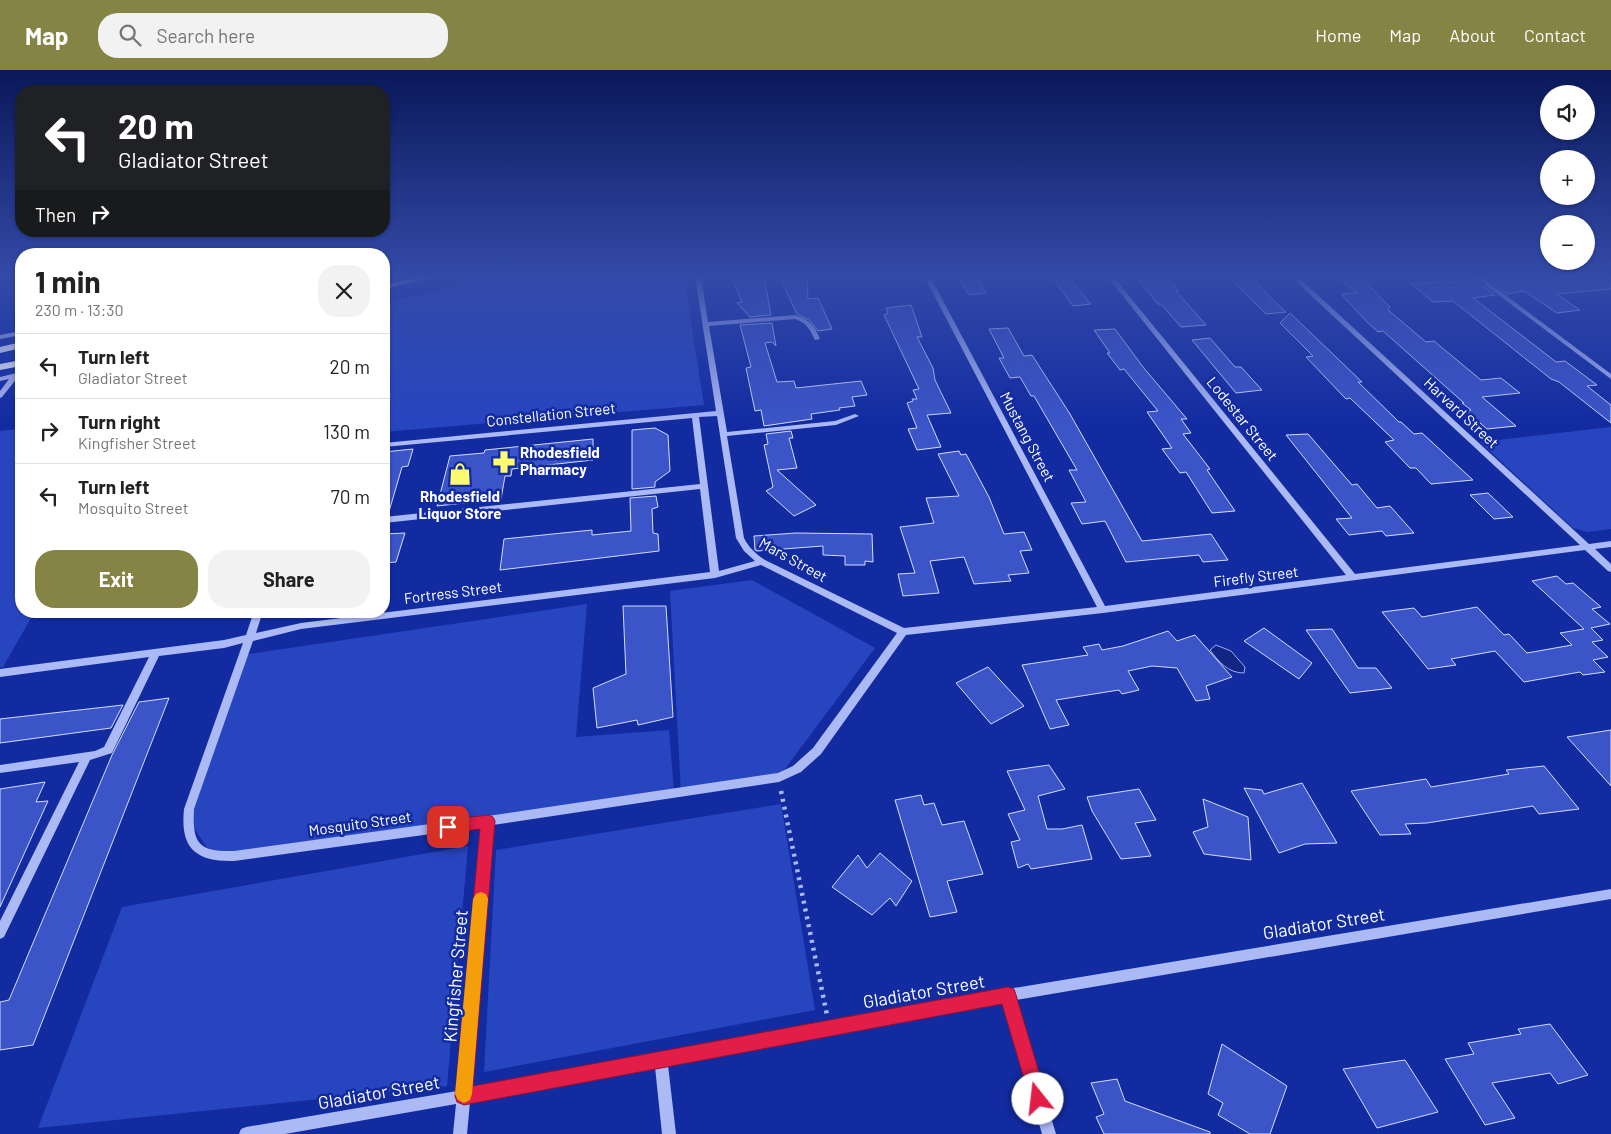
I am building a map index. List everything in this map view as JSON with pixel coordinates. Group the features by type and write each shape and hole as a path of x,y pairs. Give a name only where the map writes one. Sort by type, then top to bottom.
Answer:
{"main road":[{"path":"0,350 15,346"},
{"path":"0,367 15,364"}],"street":[{"name":"Mars Street","path":"706,326 740,538 750,554 762,562 903,632"},
{"path":"812,326 816,339"},
{"name":"Mustang Street","path":"953,326 1103,610"},
{"name":"Lodestar Street","path":"1150,326 1352,578"},
{"name":"Harvard Street","path":"1347,326 1611,570"},
{"path":"1542,326 1611,377"},
{"path":"0,337 15,334"},
{"path":"0,379 15,376"},
{"path":"0,396 15,378"},
{"name":"Constellation Street","path":"390,444 721,413"},
{"path":"695,415 715,575"},
{"path":"724,434 836,423 855,416"},
{"path":"390,519 704,486"},
{"name":"Firefly Street","path":"903,632 1103,610 1611,544"},
{"name":"Fortress Street","path":"390,615 715,575 762,562"},
{"name":"Mosquito Street","path":"256,618 189,809 186,825 190,840 200,851 208,856 234,856 488,821 779,777"},
{"name":"Fortress Street","path":"0,673 224,644 301,626 366,618"},
{"path":"779,777 797,769 817,751 903,632"},
{"path":"0,769 87,756 108,750 155,654"},
{"path":"0,933 87,756"},
{"name":"Kingfisher Street","path":"460,1134 488,821"},
{"name":"Gladiator Street","path":"246,1134 464,1096 1008,995 1611,894"},
{"path":"1008,995 1048,1134"},
{"path":"662,1059 669,1134"}],"path":[{"path":"779,777 830,1028"}],"shaded area":[{"path":"390,326 692,326 704,405 390,431"},
{"path":"1611,427 1611,529 1587,532 1573,528 1480,442"},
{"path":"15,430 15,618 31,618 3,667 0,667 0,431"},
{"path":"752,580 875,648 782,773 681,793 670,591"},
{"path":"587,604 576,737 669,730 674,791 213,857 187,817 242,655"},
{"path":"1216,645 1231,651 1245,667 1244,673 1233,671 1220,663 1210,650"},
{"path":"781,804 815,1010 484,1072 496,850"},
{"path":"468,846 447,1086 38,1128 122,907"}],"building":[{"path":"740,326 772,326 776,346 772,342 765,343 777,382 794,381 796,388 861,381 867,395 852,397 855,406 811,414 812,419 764,426 761,410 755,411 746,368 751,367"},
{"path":"814,326 830,326 832,329 818,331"},
{"path":"889,326 918,326 922,337 917,337 933,368 935,380 951,413 927,415 941,447 917,450 908,429 917,428 907,403 913,401 912,399 917,399 913,390 919,389"},
{"path":"1283,326 1303,326 1362,382 1358,382 1399,422 1414,434 1422,433 1473,480 1431,484 1416,468 1410,468 1385,442 1394,440 1350,398 1346,399 1306,357 1313,356"},
{"path":"1371,326 1407,326 1426,342 1434,341 1481,380 1501,378 1520,393 1482,397 1516,426 1487,429 1466,411 1471,410 1462,403 1464,403 1383,331 1378,332"},
{"path":"1484,326 1509,326 1556,362 1565,361 1597,385 1587,386 1611,405 1611,423 1559,382 1551,379"},
{"path":"1008,328 1024,356 1032,355 1070,414 1142,541 1211,534 1228,560 1203,562 1199,555 1126,562 1105,521 1082,524 1071,503 1086,502 1069,470 1077,470 1034,396 1031,396 1020,377 1010,378 999,358 1004,358 989,329"},
{"path":"1115,329 1143,367 1187,419 1181,419 1191,433 1183,434 1210,469 1207,470 1235,511 1212,513 1186,472 1180,473 1162,449 1172,448 1147,412 1158,411 1124,369 1120,370 1107,353 1110,353 1094,330"},
{"path":"1210,338 1235,367 1241,367 1262,390 1236,393 1192,340"},
{"path":"655,428 668,435 670,471 655,482 655,487 632,489 632,430"},
{"path":"791,431 793,438 789,438 797,468 777,470 816,505 794,516 766,491 773,487 764,445 768,444 766,434"},
{"path":"1308,434 1352,485 1357,484 1377,508 1390,506 1414,533 1386,536 1382,531 1349,535 1336,519 1352,518 1286,435"},
{"path":"593,439 593,460 512,469 511,476 505,476 501,499 437,506 450,456 484,453 485,450"},
{"path":"413,449 408,466 402,467 390,508 390,451"},
{"path":"959,451 961,455 966,454 989,497 1004,534 1024,532 1032,550 1020,551 1029,573 1008,575 1011,581 974,584 964,557 930,561 939,593 903,596 898,574 915,573 900,527 934,523 926,498 959,496 938,454"},
{"path":"1488,493 1513,517 1494,519 1470,495"},
{"path":"656,496 658,507 652,509 653,533 658,534 659,551 500,570 504,539 592,530 592,535 631,531 630,498"},
{"path":"405,533 396,562 390,562 390,534"},
{"path":"796,533 872,534 873,562 865,561 865,565 845,565 845,556 823,555 823,546 755,550 754,536"},
{"path":"1557,576 1566,584 1573,583 1601,607 1592,609 1610,624 1591,628 1603,640 1592,642 1608,657 1593,660 1605,672 1583,675 1580,672 1524,682 1495,651 1451,659 1456,665 1428,669 1382,612 1414,608 1422,617 1477,607 1504,635 1509,634 1527,653 1572,645 1560,633 1584,629 1532,581"},
{"path":"623,606 666,606 673,717 638,725 637,720 597,728 593,688 626,674"},
{"path":"1264,628 1312,663 1299,679 1244,641"},
{"path":"1332,629 1358,668 1376,668 1392,688 1350,693 1306,630"},
{"path":"1168,631 1177,641 1195,635 1232,677 1206,686 1210,699 1196,701 1177,668 1152,666 1128,671 1139,690 1122,694 1119,690 1056,700 1069,725 1050,729 1022,665 1088,655 1083,647 1099,644 1102,650 1123,646"},
{"path":"988,667 1024,706 991,724 956,683"},
{"path":"169,698 33,1045 0,1050 0,1002 9,1000 112,755 139,702"},
{"path":"123,705 111,728 0,743 0,719"},
{"path":"1611,730 1611,786 1567,737"},
{"path":"1049,765 1065,789 1038,796 1047,829 1062,829 1082,825 1092,859 1031,869 1028,864 1018,868 1011,842 1020,840 1008,814 1025,810 1007,771"},
{"path":"1544,766 1579,809 1539,814 1533,806 1427,823 1405,824 1411,834 1380,835 1351,791 1426,779 1431,787 1509,774 1506,770"},
{"path":"45,782 36,802 48,801 0,907 0,789"},
{"path":"1302,783 1337,843 1305,844 1279,853 1244,788 1262,790 1264,794"},
{"path":"1139,789 1156,820 1135,823 1151,856 1121,859 1092,811 1087,797"},
{"path":"921,795 924,805 934,803 942,825 964,821 983,874 947,881 957,912 930,917 895,800"},
{"path":"1203,799 1248,817 1251,860 1204,854 1193,832 1208,827"},
{"path":"880,853 912,881 896,906 890,898 872,915 832,887 858,855 867,868"},
{"path":"1550,1024 1588,1075 1558,1084 1550,1073 1492,1083 1515,1118 1485,1125 1445,1059 1474,1054 1468,1043 1521,1034 1518,1029"},
{"path":"1222,1044 1287,1086 1270,1134 1250,1134 1218,1115 1223,1103 1208,1094"},
{"path":"1405,1060 1438,1112 1377,1128 1343,1069"},
{"path":"1117,1079 1125,1101 1210,1132 1210,1134 1104,1134 1096,1117 1104,1114 1091,1083"}],"slow traffic":[{"path":"464,1094 481,899"}],"place":[{"name":"Rhodesfield Pharmacy","path":"504,462"},
{"name":"Rhodesfield Liquor Store","path":"460,474"}],"route":[{"path":"448,827 488,821 464,1096 1008,995 1038,1099"}]}
